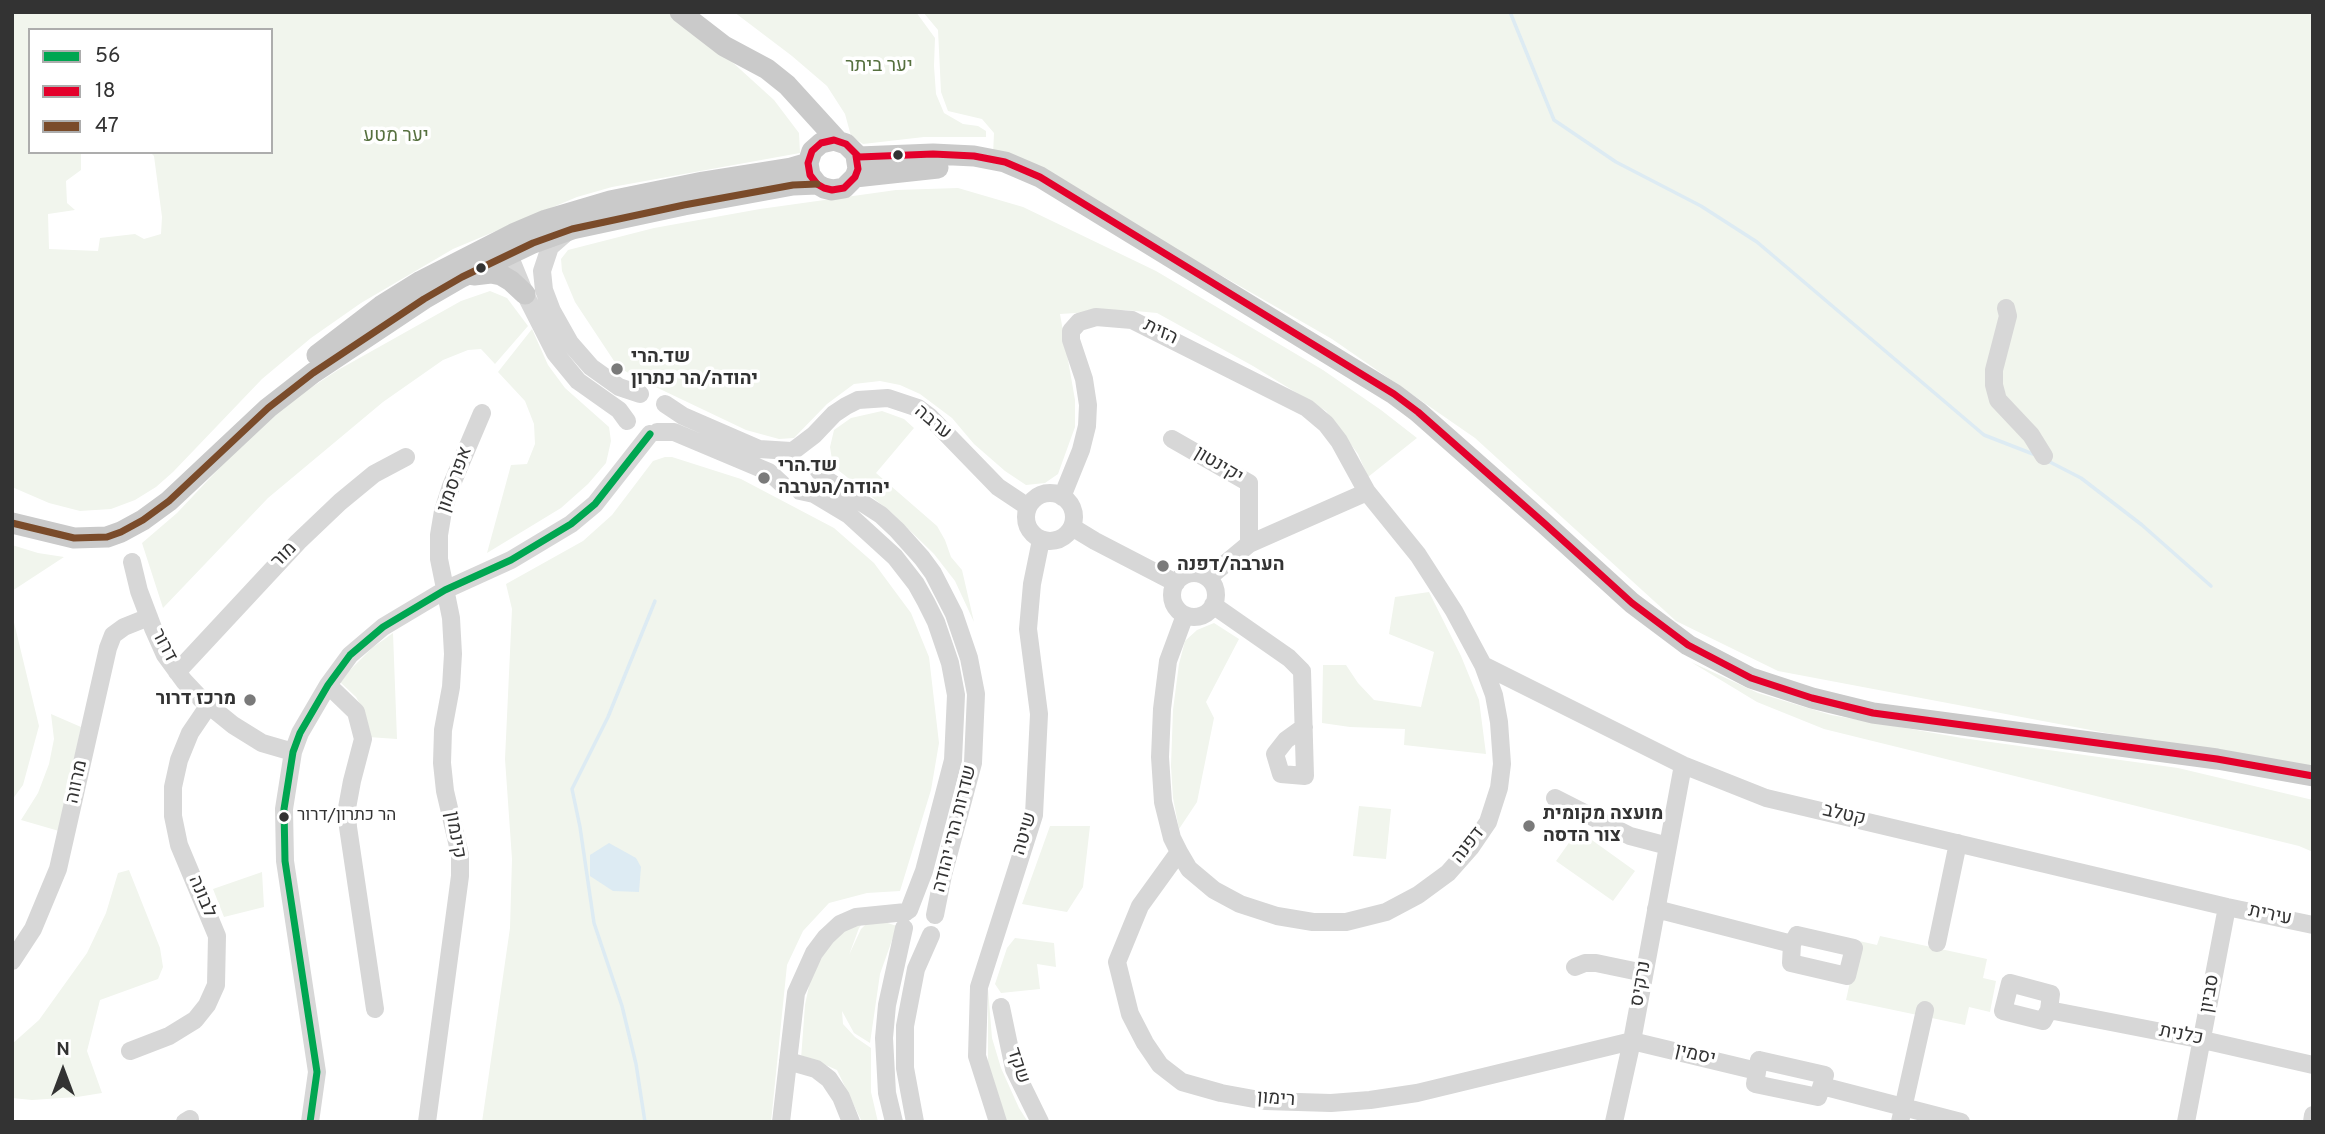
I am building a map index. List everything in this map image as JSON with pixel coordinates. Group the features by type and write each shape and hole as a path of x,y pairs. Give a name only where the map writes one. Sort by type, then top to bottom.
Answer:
{"main road":[{"path":"680,12 724,46 767,69 798,95 838,141 849,146 856,166"},
{"path":"767,69 814,130 817,138 810,175 817,184 828,190 847,186 856,166 867,158 956,154 1005,162 1040,177 1394,394 1535,515 1632,603 1688,645 1714,659 1780,689 1844,707 1909,719 2217,759 2313,776"},
{"path":"12,523 74,538 107,537 121,533 143,520 194,478 287,392 382,326 462,277 546,220 610,201 786,169 812,155 825,142 838,141"},
{"path":"53,534 105,534 140,516 179,483 262,402 351,327 440,270 511,244 572,229 793,185 817,184"},
{"path":"462,277 482,273 501,275 525,295"},
{"path":"2096,743 2313,788"}],"street":[{"path":"572,229 556,241 546,255 542,282 547,298 570,343 591,367 619,387 640,394 654,394 683,416 760,449 805,452 816,464"},
{"path":"511,244 525,295 545,338 579,380 619,410 629,424 643,434 674,432 769,472 793,491 800,491 815,481 816,444 821,428"},
{"path":"2006,308 2008,316 1994,370 1997,400 2031,435 2044,456"},
{"name":"הזית","path":"1062,497 1081,450 1087,426 1088,405 1084,379 1071,340 1071,331 1079,322 1096,317 1132,320 1307,408 1326,424 1339,441 1367,492"},
{"path":"626,462 631,450 626,407 640,394"},
{"name":"ערבה","path":"792,451 835,414 858,400 888,397 905,402 930,417 998,487 1028,507"},
{"path":"310,1122 317,1072 285,861 284,808 293,752 300,733 328,685 350,655 383,627 445,590 511,560 571,524 595,504 626,462 664,424 667,418 665,404"},
{"name":"אפרסמון","path":"445,590 439,559 443,510 482,413"},
{"name":"יקינטון","path":"1172,439 1249,483 1249,544"},
{"path":"782,484 778,478 777,464 785,454 792,451"},
{"name":"מור","path":"177,671 340,502 374,474 406,457"},
{"name":"שדרות הרי יהודה","path":"816,464 824,478 881,515 922,558 933,573 954,614 969,658 976,694 973,763 935,915"},
{"name":"שדרות הרי יהודה","path":"800,491 814,494 849,515 895,557 916,584 936,622 950,663 956,695 953,760 924,871 906,919 885,1024 885,1070 894,1122"},
{"path":"1208,578 1249,544 1367,492"},
{"name":"דפנה","path":"1185,615 1168,661 1160,757 1163,802 1172,838 1189,869 1214,890 1240,904 1277,916 1301,920 1346,922 1386,912 1418,895 1448,873 1488,822 1499,788 1502,764 1499,722 1494,695 1483,665 1454,611 1418,555 1367,492"},
{"path":"1047,493 1062,497 1072,507 1072,527 1062,538 1055,541 1041,540 1029,530 1026,514 1028,507 1039,495 1047,493"},
{"path":"1072,527 1176,583"},
{"name":"שיטה","path":"998,1122 977,1056 979,987 1034,815 1039,714 1028,629 1032,584 1041,540"},
{"name":"דרור","path":"132,562 149,617 165,655 177,671 233,726 262,743 293,752"},
{"path":"1195,573 1208,578 1216,591 1213,605 1204,614 1185,615 1175,607 1172,595 1181,577 1195,573"},
{"name":"קינמון","path":"427,1122 460,876 460,855 445,791 442,763 443,730 451,687 453,654 451,618 445,590"},
{"path":"1213,605 1289,657 1302,671 1304,727"},
{"name":"מרווה","path":"12,961 33,929 58,869 113,635 124,627 149,617"},
{"name":"קטלב","path":"1483,665 1683,765 1766,798 2227,907"},
{"path":"328,685 356,712 363,739 347,808 375,1009"},
{"name":"לבונה","path":"130,1051 169,1035 195,1020 208,1005 216,985 217,936 179,845 173,816 173,787 179,760 190,733 209,705"},
{"name":"נרקיס","path":"1614,1122 1632,1041 1683,765"},
{"path":"1555,798 1630,836 1668,846"},
{"path":"1937,943 1958,843"},
{"name":"רימון","path":"1179,852 1140,905 1117,962 1130,1014 1145,1043 1160,1065 1182,1082 1265,1101 1331,1103 1417,1093 1632,1041"},
{"path":"782,1122 796,993 814,953 826,937 841,924 856,917 879,915 906,919 923,906 935,915 937,926 916,969 905,1026 905,1068 915,1122"},
{"name":"עירית","path":"2227,907 2313,925"},
{"name":"סביון","path":"2186,1122 2227,907"},
{"path":"1656,909 1792,944"},
{"path":"906,919 907,933 916,939 921,940 932,935"},
{"path":"1575,967 1596,963 1644,973"},
{"name":"שקד","path":"1002,1007 1014,1069 1041,1122"},
{"path":"1902,1114 1925,1010"},
{"name":"כלנית","path":"2049,1010 2313,1065"},
{"name":"יסמין","path":"1632,1041 1757,1071 1759,1060 1825,1075 1822,1086 1902,1114 1961,1122"},
{"path":"788,1061 816,1069 829,1079 841,1097 851,1122"},
{"path":"1325,1122 1331,1103"},
{"path":"2312,1122 2313,1115"}],"green space":[{"name":"יער מטע","path":"12,12 668,12 719,50 774,100 799,133 800,153 612,187 577,197 453,249 361,303 311,338 262,379 156,487 135,500 111,509 80,511 49,503 12,487"},
{"name":"יער ביתר","path":"734,12 916,12 935,38 936,94 944,113 963,124 978,126 986,131 986,137 924,137 863,144 851,136 845,114 827,86"},
{"path":"923,12 2313,12 2313,772 1778,671 1676,621 1475,438 1332,339 1083,196 993,155 994,133 982,119 948,111 941,92 938,30"},
{"path":"958,188 1023,207 1156,271 1323,370 1417,438 1368,477 1358,454 1326,411 1253,366 1157,313 1125,310 1060,314 1075,400 1075,427 1058,474 1045,483 1026,485 1005,471 974,444 952,418 920,394 900,385 880,381 854,384 827,404 794,438 779,439 746,430 618,367 575,302 562,271 561,259 568,250 654,228 760,209 896,190"},
{"path":"490,291 507,298 528,326 495,364 481,349 468,350 443,360 383,402 268,498 163,608 142,543 177,513 243,443 286,404 338,370 461,301"},
{"path":"532,329 548,365 565,388 609,427 611,441 606,463 588,484 561,508 487,553 511,465 527,464 535,444 534,424 525,401 498,372"},
{"path":"882,411 904,419 914,428 876,473 937,526 951,557 962,570 974,622 955,581 934,554 892,513 833,466 830,447 834,430 851,418"},
{"path":"665,457 741,479 834,528 874,563 911,613 929,657 939,743 931,790 900,891 867,893 829,903 803,931 787,965 771,1122 482,1122 510,928 512,859 505,759 512,609 506,584 583,541 612,515 653,461"},
{"path":"12,545 38,553 64,557 12,591"},
{"path":"1429,592 1461,656 1479,700 1486,754 1404,745 1405,729 1322,723 1323,665 1346,665 1374,700 1421,707 1434,652 1389,634 1395,597"},
{"path":"12,614 39,726 23,785 12,800"},
{"path":"1214,623 1239,639 1206,702 1214,718 1197,802 1179,829 1171,766 1173,710 1179,664 1185,641 1197,630"},
{"path":"393,633 397,739 368,737 364,711 356,697 339,681 372,648"},
{"path":"1691,662 1758,693 1831,715 1962,738 2178,768 2313,800 2313,852 2299,846 1824,729 1757,702"},
{"path":"51,714 81,727 59,831 21,820 38,793 49,764 54,739"},
{"path":"1359,806 1391,809 1386,859 1353,856"},
{"path":"1050,826 1090,826 1083,887 1067,912 1022,904"},
{"path":"1578,830 1635,871 1613,901 1556,861"},
{"path":"129,870 160,948 163,967 158,979 100,1000 87,1051 102,1093 32,1100 12,1098 12,1044 39,1020 87,953 106,913 118,873"},
{"path":"262,872 264,907 224,917 213,889"},
{"path":"866,919 859,928 849,955 861,929 868,922 878,920 897,926 880,974 870,1043 854,1033 842,1011 843,1024 871,1048 871,1092 878,1122 862,1122 837,1070 812,1059 801,1059 805,1005 810,981 824,953 839,934"},
{"path":"1880,936 1987,959 1983,978 1996,981 1990,1012 1969,1007 1965,1025 1846,1000 1859,941 1877,945"},
{"path":"1015,938 1054,943 1056,967 1037,964 1040,989 1001,993 995,984 1007,948"},
{"path":"988,989 992,1038 1001,1068 1028,1122 1005,1122 988,1072"}],"shaded area":[{"path":"609,843 636,858 641,867 639,892 613,891 590,876 590,855"}],"waterway":[{"path":"1510,12 1554,120 1616,162 1701,206 1757,242 1984,435 2033,454"},
{"path":"2046,460 2081,478 2142,525 2211,586"},
{"path":"645,1122 636,1064 622,1006 594,923 572,789 608,717 655,601"}],"transit line":[{"name":"18","path":"856,156 858,169 855,177 844,188 824,188 810,175 808,163 812,151 821,143 834,140 846,144 859,157 933,154 974,156 1005,162 1040,177 1394,394 1418,412 1632,603 1688,645 1751,678 1812,698 1873,713 2217,759 2313,776"},
{"name":"47","path":"12,523 74,538 107,537 121,532 169,501 268,408 313,373 424,299 462,277 533,243 572,229 684,205 793,185 817,184"},
{"name":"56","path":"310,1122 317,1072 285,861 284,809 293,752 300,733 328,685 350,655 383,627 445,590 511,560 571,524 595,504 650,434"}],"place":[{"name":"שד.הרי יהודה/הר כתרון","path":"617,369"},
{"name":"שד.הרי יהודה/הערבה","path":"764,478"},
{"name":"הערבה/דפנה","path":"1163,566"},
{"name":"מרכז דרור","path":"250,700"},
{"name":"הר כתרון/דרור","path":"284,817"},
{"name":"מועצה מקומית צור הדסה","path":"1529,826"}]}
